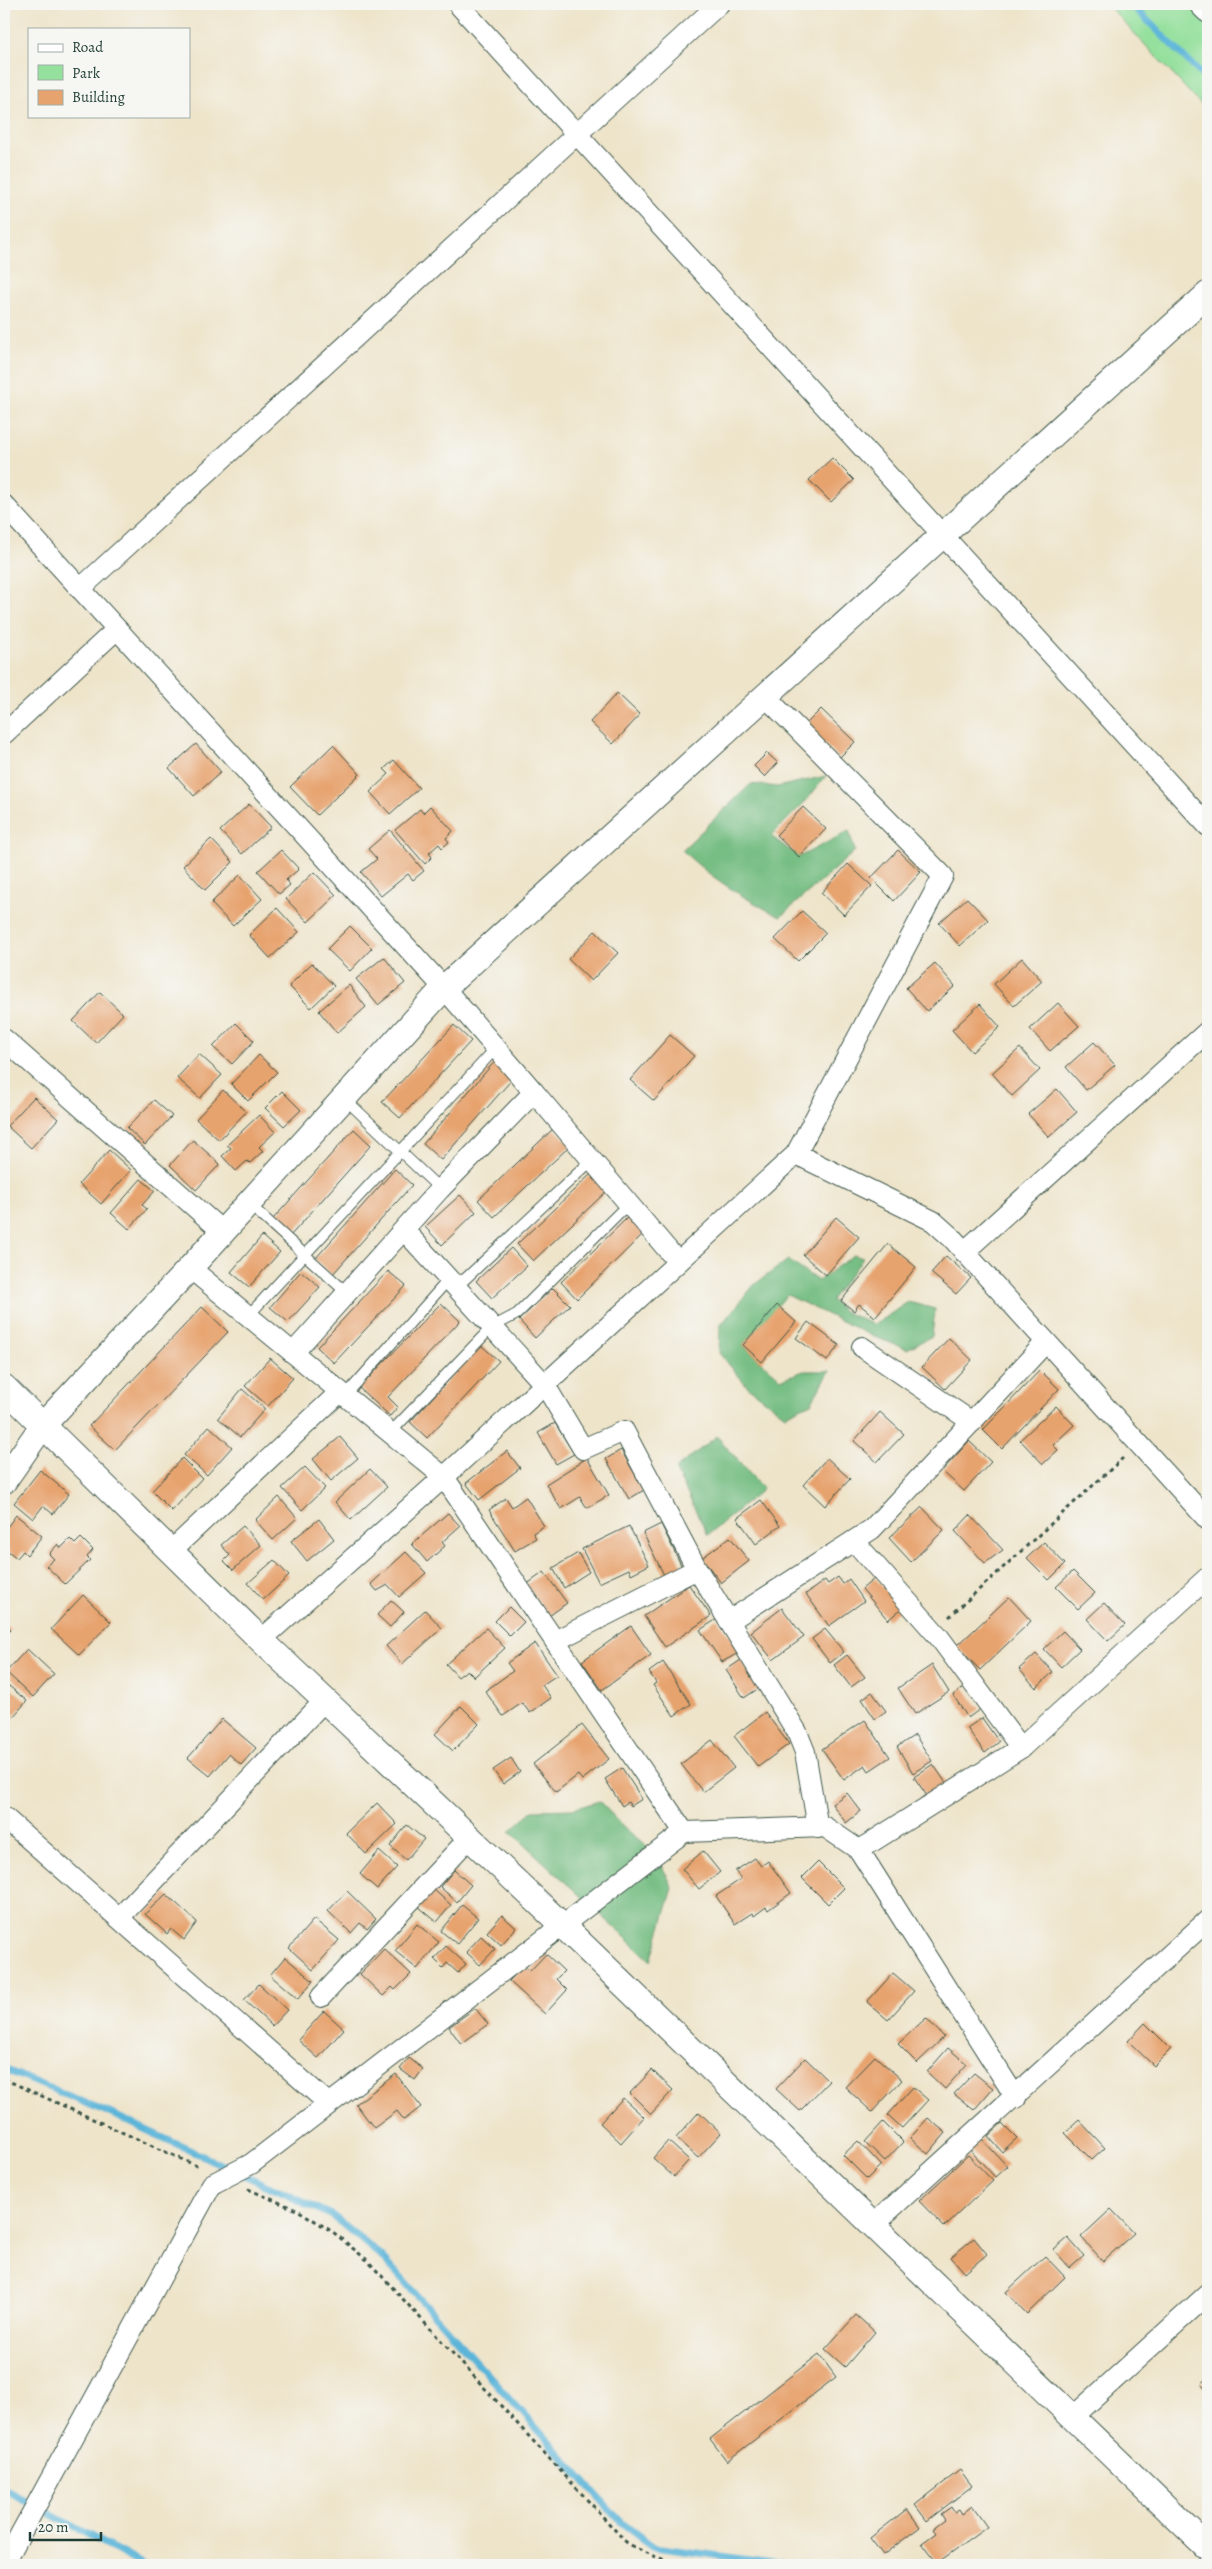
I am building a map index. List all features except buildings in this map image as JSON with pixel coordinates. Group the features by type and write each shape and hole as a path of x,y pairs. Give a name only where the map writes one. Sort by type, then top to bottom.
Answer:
{"street":[{"path":"458,4 1208,826"},
{"path":"80,589 719,4"},
{"path":"1202,4 1208,10"},
{"path":"4,1481 43,1425 249,1204 444,988 1208,294"},
{"path":"4,505 444,988 678,1262"},
{"path":"4,734 117,629"},
{"path":"261,1640 444,1477 796,1154 943,876 764,696"},
{"path":"964,1252 1208,1031"},
{"path":"4,1038 223,1232"},
{"path":"293,1353 440,1189 534,1092"},
{"path":"796,1154 933,1222 964,1252 1208,1520"},
{"path":"404,1230 545,1384 582,1449 624,1431 697,1569 797,1732 805,1752 818,1828"},
{"path":"190,1268 444,1477 684,1832"},
{"path":"729,1621 872,1529 1046,1342"},
{"path":"862,1347 972,1422"},
{"path":"4,1387 261,1640 470,1837 874,2224 1208,2548"},
{"path":"171,1551 343,1394"},
{"path":"854,1541 933,1631 1021,1748"},
{"path":"555,1641 697,1569"},
{"path":"859,1850 1021,1748 1208,1578"},
{"path":"119,1918 325,1700"},
{"path":"4,1817 329,2104"},
{"path":"4,2564 212,2184 251,2164 684,1832 825,1827 859,1850 1016,2098"},
{"path":"320,1997 470,1837"},
{"path":"874,2224 1016,2098 1208,1920"},
{"path":"1072,2417 1208,2294"}],"lane":[{"path":"248,1316 496,1048"},
{"path":"344,1098 440,1189"},
{"path":"343,1394 448,1279 464,1280 592,1160"},
{"path":"249,1204 347,1293"},
{"path":"390,1433 492,1327 517,1314 628,1204"}],"path":[{"path":"933,1631 1138,1444"},
{"path":"4,2079 299,2211 334,2232 367,2260 626,2542 646,2555 668,2562 691,2565"}],"green space":[{"path":"1107,4 1202,4 1208,10 1208,112"},
{"path":"826,776 806,801 771,836 799,857 849,831 855,851 780,917 717,879 682,850 751,784 777,787"},
{"path":"853,1255 863,1258 831,1300 845,1312 874,1325 908,1302 935,1309 932,1336 907,1349 872,1336 787,1295 743,1345 781,1379 804,1371 830,1371 811,1403 785,1415 749,1388 719,1353 720,1326 755,1284 788,1260 818,1281"},
{"path":"717,1436 763,1489 708,1535 675,1469"},
{"path":"599,1801 625,1828 656,1854 673,1888 651,1961 510,1831 533,1810 574,1809"}],"waterway":[{"path":"1131,4 1208,81"},
{"path":"4,2069 105,2111 333,2216 383,2258 622,2523 654,2547 788,2565"},
{"path":"4,2489 144,2565"}]}
